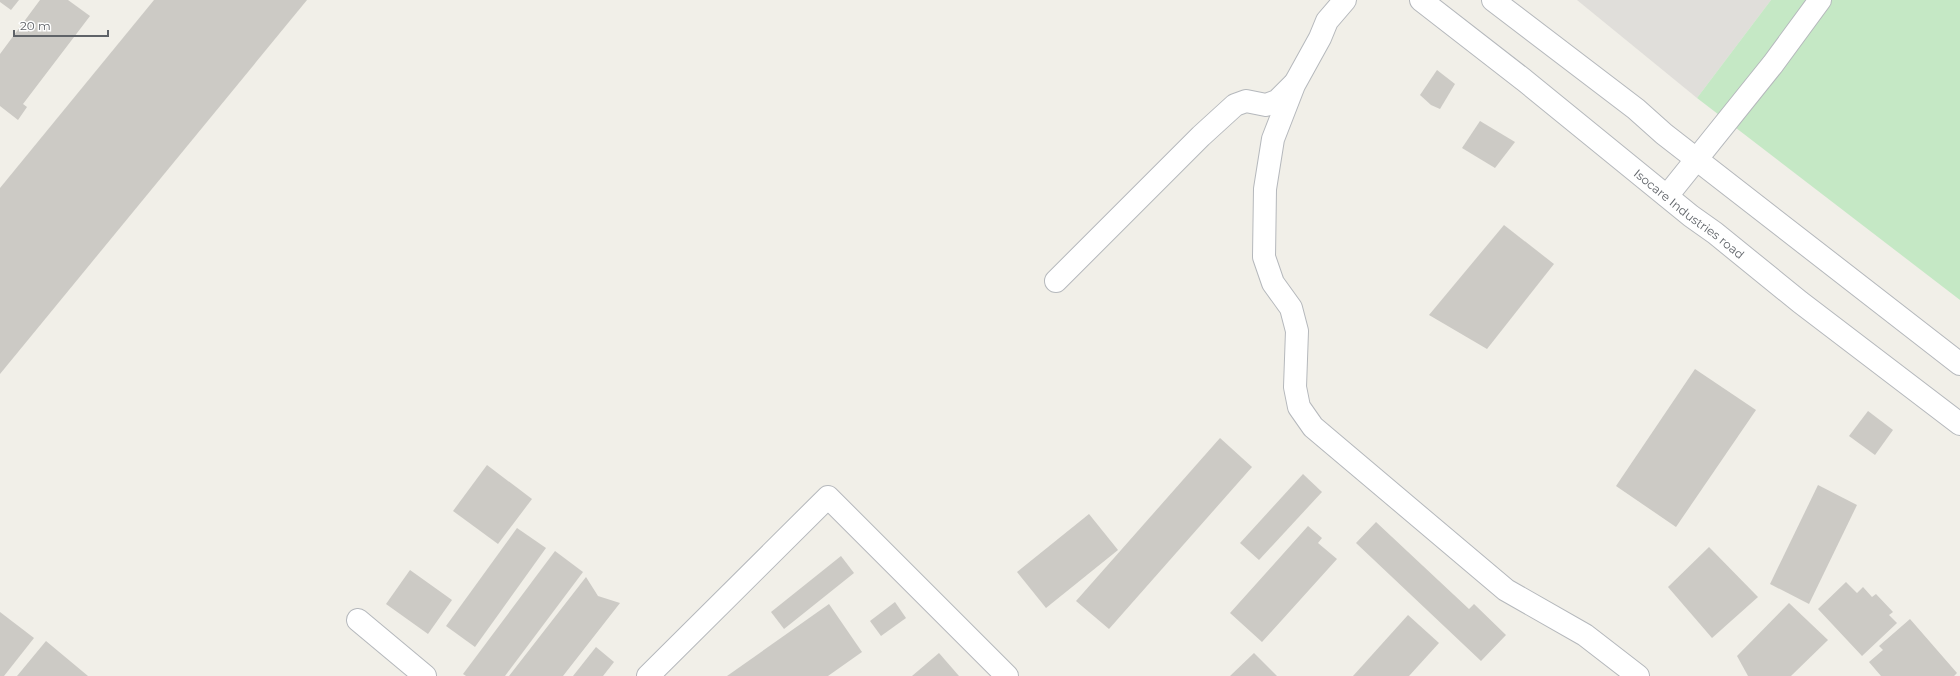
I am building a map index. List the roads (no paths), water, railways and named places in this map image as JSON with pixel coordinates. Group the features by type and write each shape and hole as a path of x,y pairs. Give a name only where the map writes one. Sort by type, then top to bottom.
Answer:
{"street":[{"path":"1345,0 1326,22 1320,38 1294,85 1272,139 1264,189 1264,257 1273,283 1291,308 1297,331 1298,352 1296,387 1299,407 1313,427 1506,590 1584,635 1638,676"},
{"name":"Isocare Industries road","path":"1421,0 1800,302 1960,424"},
{"path":"1493,0 1636,109 1664,134 1960,364"},
{"path":"1667,196 1773,64 1820,0"},
{"path":"1056,281 1235,104 1246,101 1266,105 1277,100 1294,85"},
{"path":"648,676 828,497 1007,676"},
{"path":"358,620 424,676"}]}
